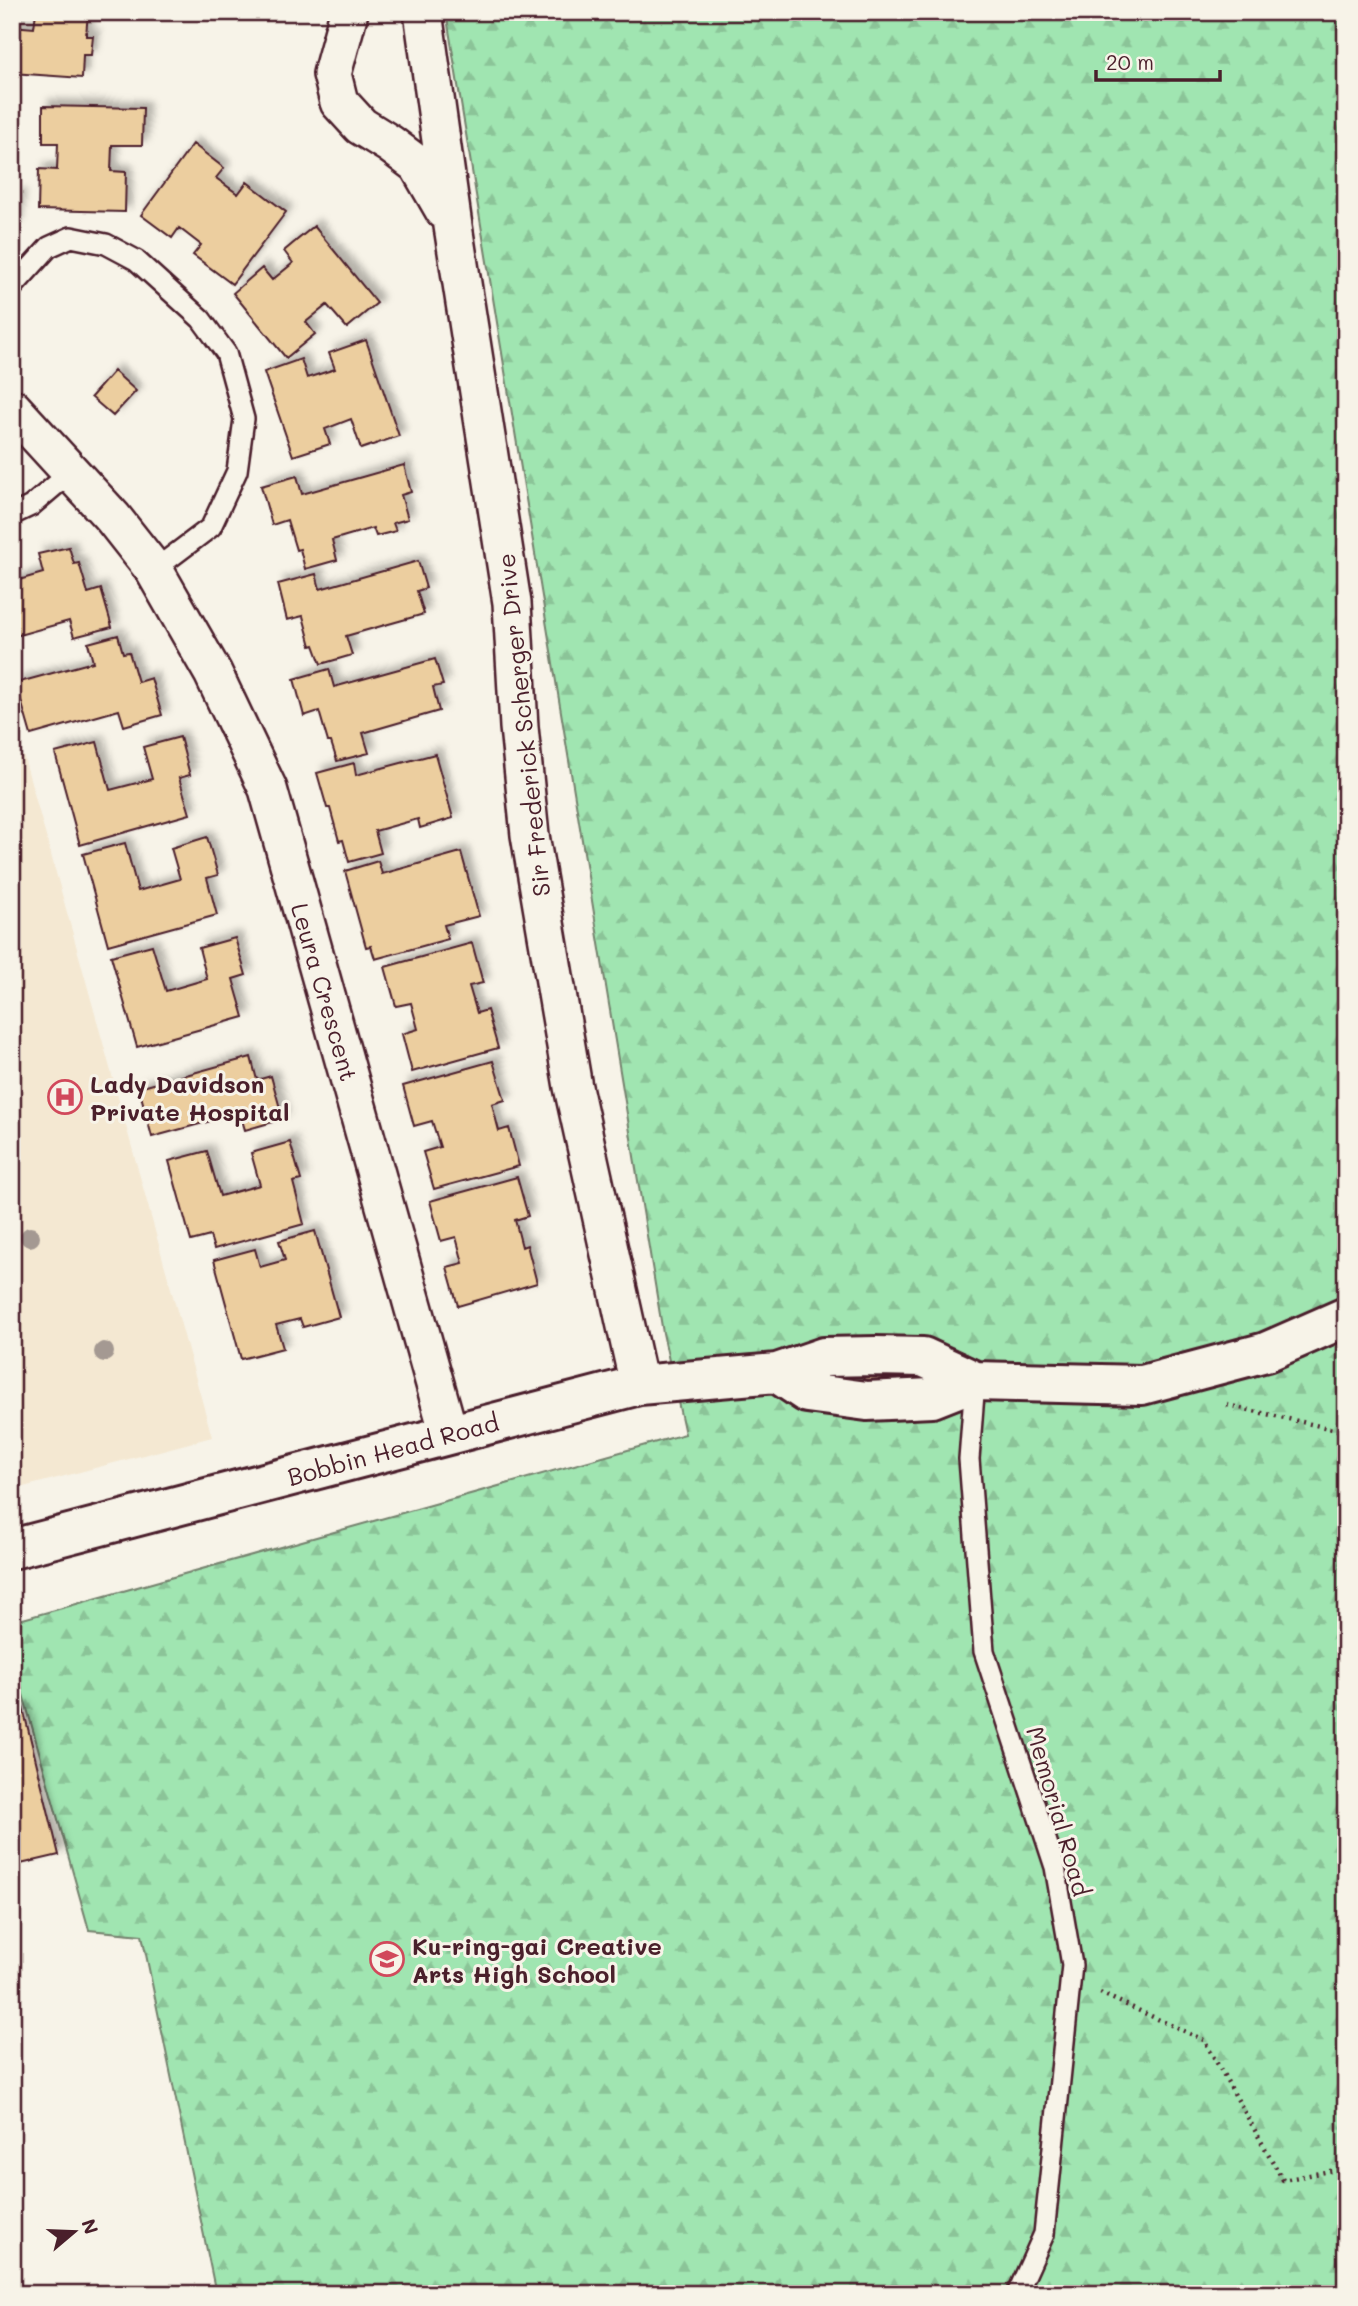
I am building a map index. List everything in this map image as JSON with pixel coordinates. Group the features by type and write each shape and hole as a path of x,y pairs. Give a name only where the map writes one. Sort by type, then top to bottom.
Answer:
{"main road":[{"name":"Bobbin Head Road","path":"12,1549 639,1385 777,1373 807,1393 867,1401 932,1398 975,1381 1142,1385 1266,1352 1346,1317"}],"street":[{"name":"Sir Frederick Scherger Drive","path":"349,12 332,74 339,102 361,126 418,165 453,226"},
{"name":"Sir Frederick Scherger Drive","path":"423,12 453,226 512,603 519,727 530,835 573,1087 639,1385"},
{"name":"Leura Crescent","path":"12,408 113,518 154,570 213,673 268,789 449,1434"}],"lane":[{"path":"12,288 49,247 71,237 106,244 136,260 201,319 226,353 244,419 237,471 211,527 154,570"},
{"path":"12,515 31,506 71,472"},
{"name":"Memorial Road","path":"975,1381 969,1459 984,1651 1055,1867 1072,1965 1044,2234 1017,2294"}],"path":[{"path":"1222,1404 1346,1432"},
{"path":"1071,1980 1204,2040 1283,2180 1346,2168"}],"shaded area":[{"name":"Lady Davidson Private Hospital","path":"12,752 24,757 212,1437 12,1490"}],"green space":[{"path":"446,12 1346,12 1346,2294 216,2294 142,1935 89,1930 12,1655 12,1622 685,1434 663,1333"}],"building":[{"path":"36,12 88,12 86,36 93,36 91,55 83,55 82,78 12,73 12,26 34,28"},
{"path":"43,106 143,108 142,145 112,145 111,171 126,172 125,212 38,210 39,169 57,170 58,143 43,143"},
{"path":"193,144 224,168 216,178 238,194 247,182 286,212 232,284 193,255 201,245 179,228 172,238 141,215"},
{"path":"12,196 19,196 15,228 12,228"},
{"path":"314,226 377,303 347,328 327,305 306,322 315,334 286,358 233,293 262,268 272,280 293,263 284,251"},
{"path":"366,340 399,436 361,449 351,419 325,429 330,444 293,456 264,372 301,359 307,378 335,369 329,353"},
{"path":"114,371 136,391 113,416 91,397"},
{"path":"404,465 411,492 401,495 408,519 393,523 396,531 376,536 373,528 332,540 337,560 305,569 300,549 296,550 287,520 272,525 261,486 297,476 302,494"},
{"path":"69,547 74,564 79,563 88,593 101,589 112,627 74,637 69,621 12,637 12,582 43,573 38,554"},
{"path":"418,561 426,588 417,591 424,614 346,636 352,655 321,664 314,645 311,646 303,616 287,620 278,584 316,574 320,589"},
{"path":"118,635 123,653 129,652 138,682 151,678 162,715 124,726 119,710 31,735 16,683 93,662 88,643"},
{"path":"435,659 443,685 433,687 439,711 363,733 369,753 337,761 319,711 304,716 294,679 329,669 334,687"},
{"path":"180,737 190,775 179,778 190,814 80,845 55,753 97,742 110,790 152,779 143,747"},
{"path":"435,754 453,818 420,828 418,819 375,831 381,853 349,862 343,840 339,841 330,808 327,808 317,773 354,763 356,775"},
{"path":"207,837 218,875 207,878 217,915 108,945 83,854 125,843 138,891 180,879 171,848"},
{"path":"461,852 479,916 444,925 448,939 375,959 371,946 366,947 345,871 378,861 382,874"},
{"path":"235,938 246,975 233,979 244,1017 137,1047 111,956 152,945 166,991 207,979 199,948"},
{"path":"472,943 483,983 469,986 477,1013 487,1010 498,1048 412,1072 402,1034 418,1029 411,1003 396,1006 385,967"},
{"path":"251,1057 257,1080 271,1076 283,1119 245,1130 240,1113 152,1137 139,1088"},
{"path":"493,1061 505,1100 492,1104 499,1131 509,1128 519,1166 434,1189 423,1152 440,1147 432,1121 414,1126 403,1086"},
{"path":"290,1142 301,1180 293,1182 304,1224 214,1249 210,1236 191,1241 169,1161 207,1151 220,1196 260,1185 251,1153"},
{"path":"517,1177 528,1216 515,1220 522,1247 527,1245 537,1283 458,1306 447,1267 463,1263 456,1237 441,1241 430,1201"},
{"path":"315,1231 339,1317 303,1327 300,1319 276,1325 283,1348 241,1359 214,1260 255,1249 260,1267 285,1260 279,1241"},
{"path":"884,1370 885,1384 864,1386 863,1371"},
{"path":"23,1708 59,1855 12,1866 12,1710"}],"place":[{"name":"Lady Davidson Private Hospital","path":"65,1097"},
{"name":"Ku-ring-gai Creative Arts High School","path":"387,1959"}]}
